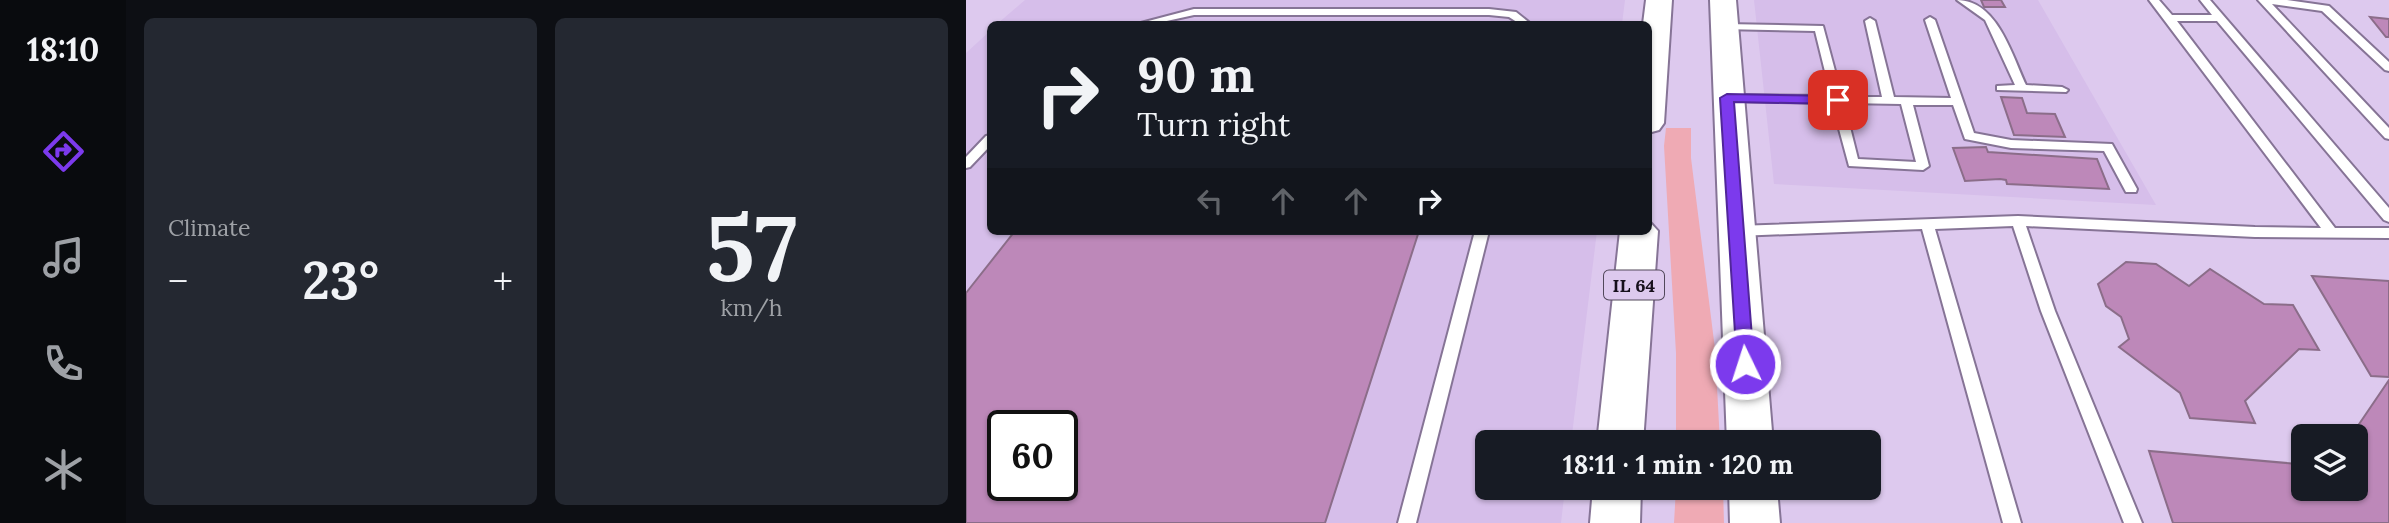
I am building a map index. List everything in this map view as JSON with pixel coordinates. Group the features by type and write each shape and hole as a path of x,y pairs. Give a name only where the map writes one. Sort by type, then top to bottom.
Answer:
{"main road":[{"path":"1652,78 1659,0"},
{"path":"1724,13 1727,98 1749,430"},
{"name":"IL 64","path":"1621,430 1639,235"},
{"path":"1615,523 1617,500"},
{"path":"1754,500 1755,523"}],"lane":[{"path":"1962,0 1989,18 2022,88"},
{"path":"2154,0 2332,233"},
{"path":"2205,0 2389,217"},
{"path":"2263,0 2325,8 2389,68"},
{"path":"2263,0 2389,135"},
{"path":"1155,21 1194,12 1489,12 1512,14 1522,21"},
{"path":"1724,13 1819,28 1853,163 1923,166 1906,102"},
{"path":"2169,18 2221,18"},
{"path":"1870,20 1889,101"},
{"path":"1930,20 1969,136 2011,144 2108,148 2131,189"},
{"path":"2001,88 2062,90"},
{"path":"1727,98 1959,102"},
{"path":"966,164 987,142"},
{"path":"2018,220 2048,311 2133,523"},
{"path":"1737,231 2018,220 2255,232 2389,233"},
{"path":"1927,223 2012,523"},
{"path":"1407,523 1481,235"}],"shaded area":[{"path":"1025,0 1625,0 1622,21 1000,21"},
{"path":"1754,0 2038,0 2156,205 1774,184"},
{"path":"987,34 987,235 1597,235 1573,430 1475,430 1475,500 1564,500 1561,523 966,523 966,53"},
{"path":"1666,128 1691,128 1691,158 1715,349 1719,430 1676,430 1676,353 1664,146"},
{"path":"1675,500 1723,500 1724,523 1674,523"}],"building":[{"path":"1981,0 2001,0 2005,7 1984,7"},
{"path":"2370,17 2389,19 2389,37 2386,37"},
{"path":"2001,97 2022,98 2027,113 2055,114 2065,137 2014,135"},
{"path":"1986,147 1988,152 2097,159 2109,189 2007,184 2006,180 2000,179 1965,181 1953,148"},
{"path":"1012,235 1418,235 1325,523 966,523 966,293"},
{"path":"2126,262 2156,264 2189,286 2210,269 2264,304 2293,305 2319,350 2299,349 2245,401 2255,423 2190,418 2180,393 2119,347 2129,339 2121,317 2106,306 2098,284"},
{"path":"2312,276 2389,281 2389,377 2371,376"},
{"path":"2389,380 2389,523 2173,523 2149,451 2291,463 2291,501 2368,501 2368,424 2359,424"}],"route":[{"path":"1745,364 1727,98 1838,100"}]}
